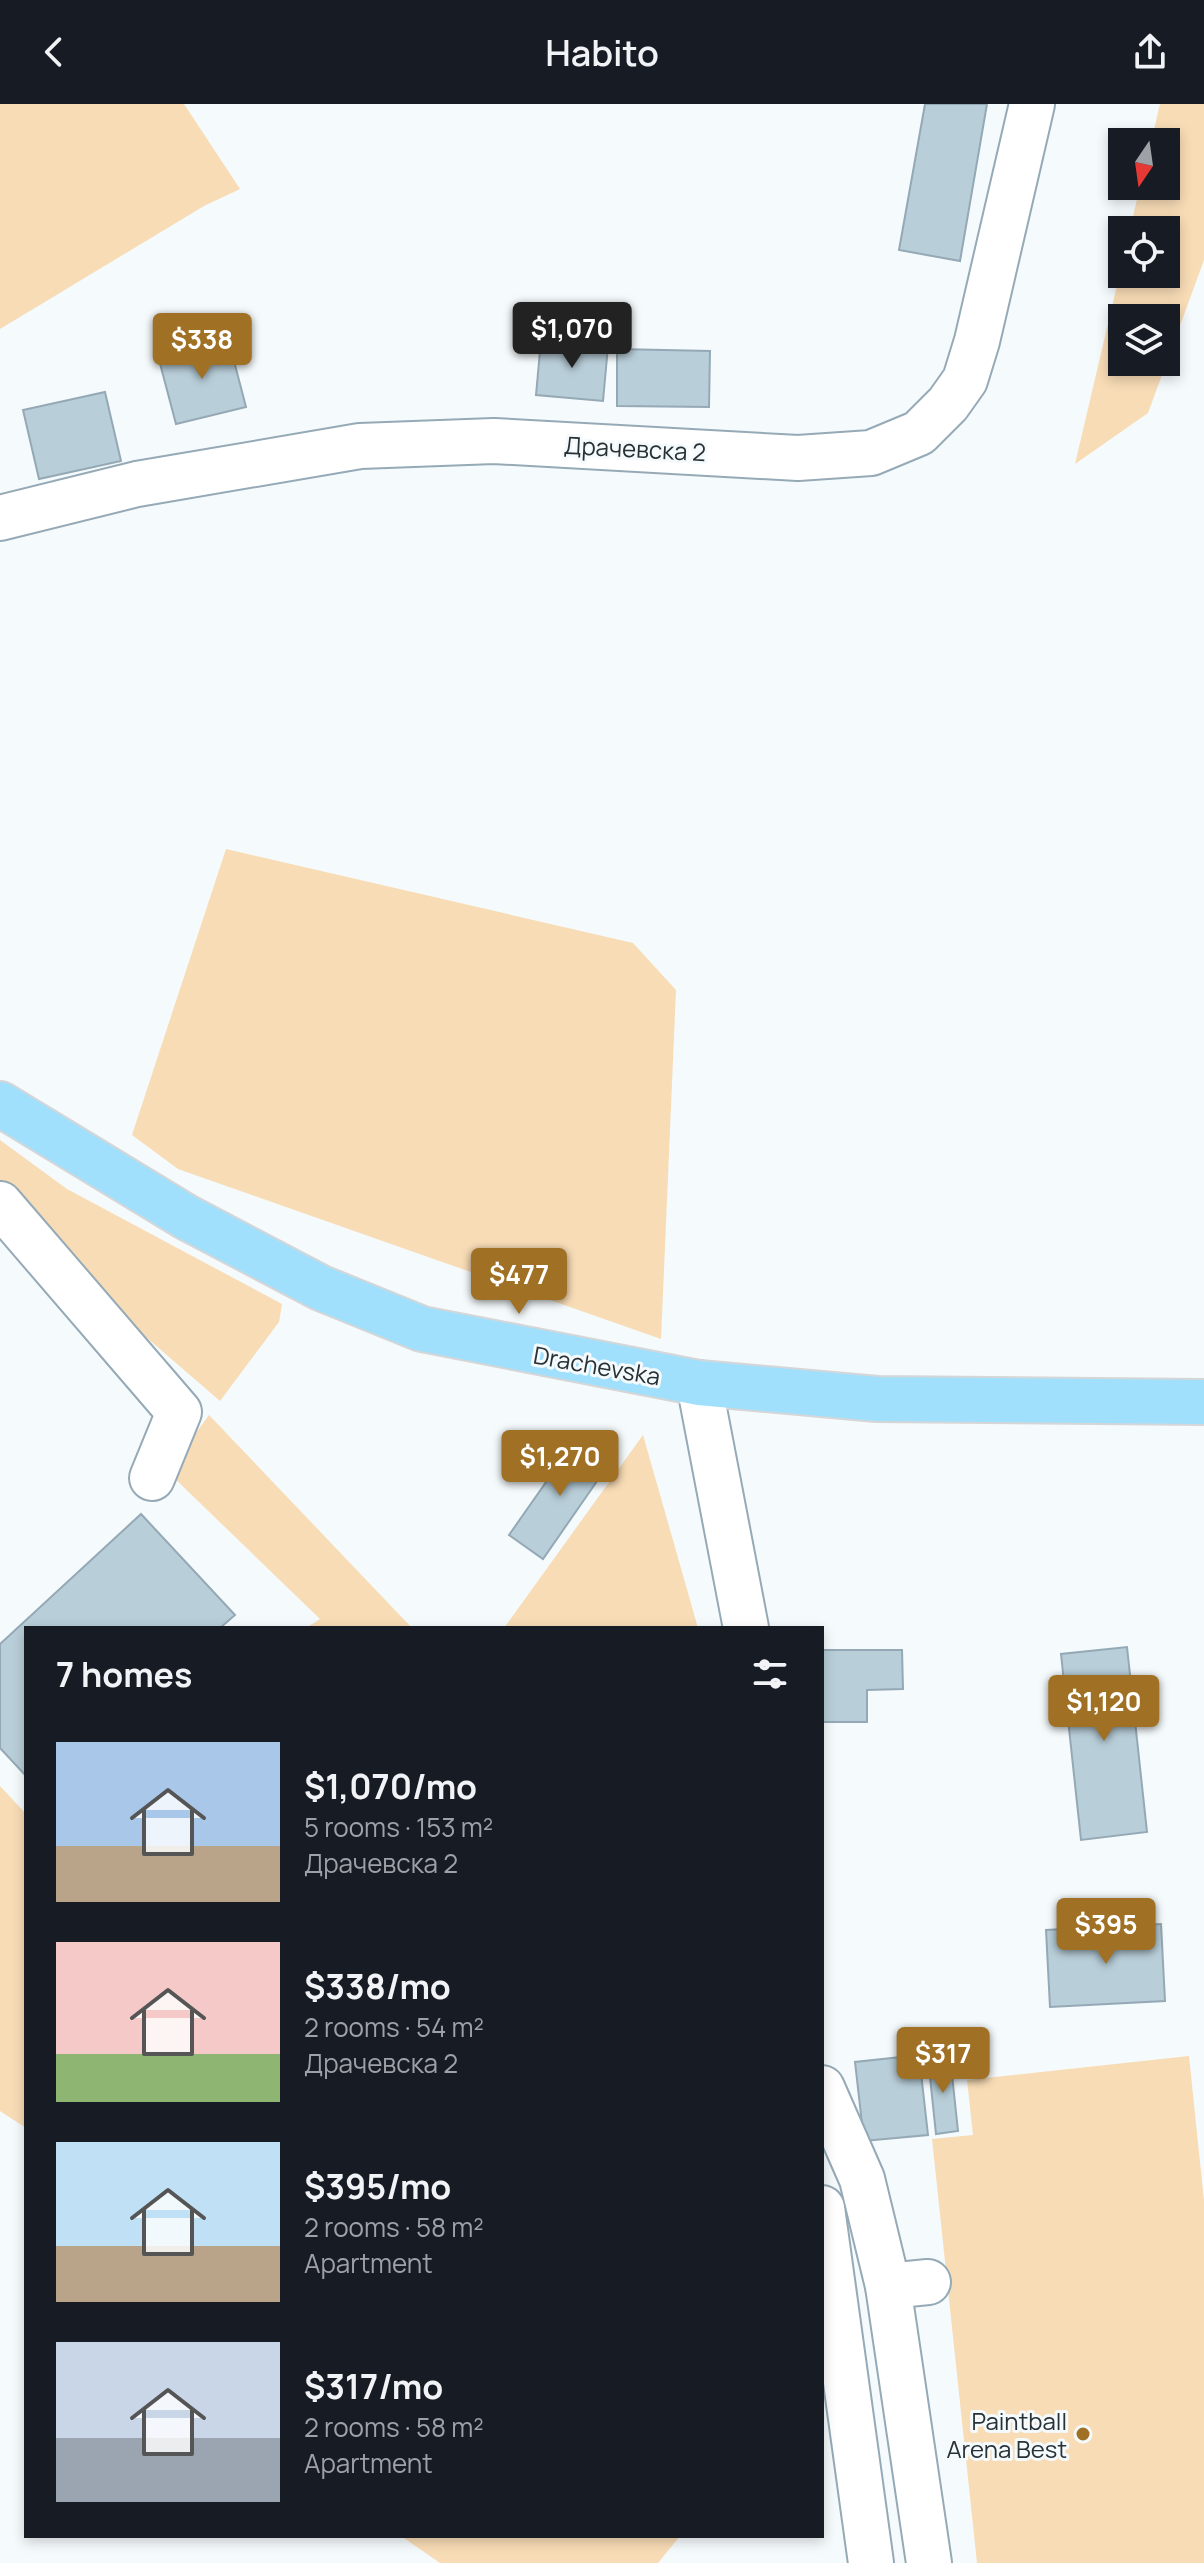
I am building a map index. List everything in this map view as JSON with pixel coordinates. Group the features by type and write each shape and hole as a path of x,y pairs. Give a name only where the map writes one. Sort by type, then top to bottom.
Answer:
{"main road":[{"name":"Drachevska","path":"0,1104 186,1217 321,1288 422,1329 699,1383 877,1399 1204,1402"}],"street":[{"name":"Драчевска 2","path":"0,518 137,484 360,446 494,441 798,458 871,453 919,433 948,404 965,380 977,341 1032,104"},
{"path":"0,1204 179,1412 152,1478"},
{"path":"699,1383 746,1626"},
{"path":"824,2093 908,2284 929,2563"},
{"path":"824,2222 871,2563"}],"shaded area":[{"path":"0,104 184,104 240,189 204,206 0,329"},
{"path":"1160,104 1204,104 1204,260 1180,326 1180,304 1113,304 1116,288 1180,288 1180,216 1133,216 1137,200 1180,200 1180,128 1154,128"},
{"path":"1108,324 1108,376 1162,376 1148,413 1075,464"},
{"path":"226,849 633,943 676,990 661,1339 178,1169 132,1135"},
{"path":"0,1140 67,1189 282,1304 279,1322 220,1401 74,1275 0,1189"},
{"path":"209,1415 410,1626 309,1626 320,1619 168,1472"},
{"path":"643,1435 697,1626 505,1626"},
{"path":"0,1786 24,1812 24,2127 0,2111"},
{"name":"Paintball Arena Best","path":"1189,2056 1204,2201 1204,2563 977,2563 932,2139 973,2135 967,2080"},
{"path":"404,2538 678,2538 658,2563 440,2563"}],"building":[{"path":"925,104 987,104 960,261 899,250"},
{"path":"228,338 246,407 176,424 158,356"},
{"path":"541,340 608,346 603,401 536,395"},
{"path":"617,349 710,351 709,407 617,406"},
{"path":"105,392 121,461 39,479 23,410"},
{"path":"577,1438 611,1461 543,1559 509,1535"},
{"path":"141,1514 235,1615 222,1626 24,1626 24,1774 0,1748 0,1644"},
{"path":"1127,1647 1147,1832 1081,1840 1061,1654"},
{"path":"824,1650 902,1650 903,1689 867,1690 867,1722 824,1722"},
{"path":"1161,1924 1165,2001 1050,2007 1046,1930"},
{"path":"919,2055 928,2135 864,2141 855,2062"},
{"path":"950,2056 958,2131 936,2134 928,2058"}],"place":[{"name":"Paintball Arena Best","path":"1083,2434"}]}
